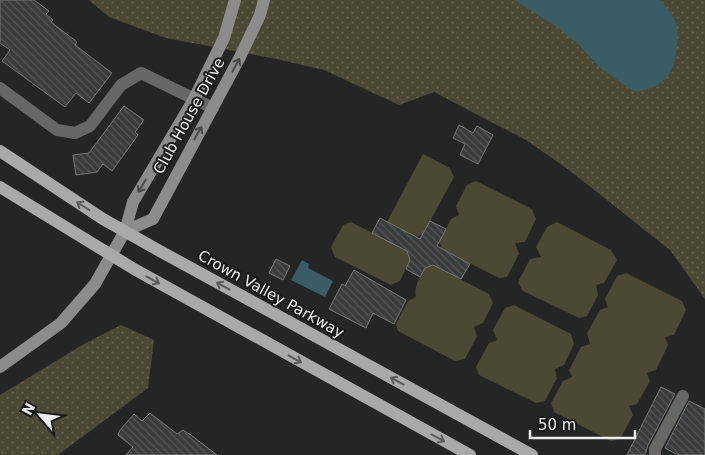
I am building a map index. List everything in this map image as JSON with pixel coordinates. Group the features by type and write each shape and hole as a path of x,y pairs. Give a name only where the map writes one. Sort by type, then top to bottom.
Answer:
{"main road":[{"name":"Crown Valley Parkway","path":"0,152 125,232 532,455"},
{"path":"0,187 111,256 470,455"}],"street":[{"name":"Club House Drive","path":"0,367 61,324 95,284 125,232 133,202 194,99 224,38 235,0"},
{"name":"Club House Drive","path":"125,232 152,218 184,157 213,108 260,16 264,0"},
{"path":"0,88 57,130 75,133 90,126 121,85 141,73 213,108"},
{"path":"655,455 655,449 682,396"}],"shaded area":[{"path":"89,0 705,0 705,299 670,250 569,170 526,140 434,92 399,105 324,70 166,38 109,17"},
{"path":"423,154 450,168 454,177 423,234 416,237 387,222"},
{"path":"476,181 532,209 536,219 525,242 515,243 519,254 507,277 499,278 442,249 439,242 451,219 459,215 456,206 467,185"},
{"path":"351,222 407,251 410,260 400,281 391,285 335,257 331,247 343,225"},
{"path":"557,222 611,250 617,260 604,283 596,285 598,295 587,316 579,318 523,291 518,282 530,259 541,257 536,247 547,227"},
{"path":"433,265 489,294 493,303 483,323 474,327 477,336 465,359 455,361 398,331 396,324 408,301 416,297 416,286 425,268"},
{"path":"626,273 682,301 686,310 674,335 665,337 668,345 656,370 647,373 650,381 637,404 629,406 633,415 620,439 611,441 554,412 551,403 563,381 572,377 569,370 581,347 590,344 587,333 600,310 608,307 605,299 617,276"},
{"path":"514,305 571,334 574,344 564,365 555,369 557,378 545,401 536,403 479,375 476,367 489,343 497,340 493,330 505,308"},
{"path":"121,325 154,340 148,388 58,455 0,455 0,395 84,344"}],"water":[{"path":"514,0 660,0 673,17 677,27 678,36 673,66 667,78 662,82 650,89 635,92 600,68 579,45 557,27"},
{"path":"302,260 309,264 308,268 333,281 325,297 291,280"}],"building":[{"path":"0,0 34,0 49,11 46,14 53,20 51,22 77,42 75,45 112,73 89,103 76,93 65,107 2,61 10,50 0,43"},
{"path":"124,106 144,120 135,132 138,135 112,171 103,164 97,172 76,175 73,155 89,153"},
{"path":"459,125 473,133 477,126 493,135 478,164 460,155 465,144 453,138"},
{"path":"380,218 420,239 430,221 446,229 437,246 470,264 461,279 433,265 425,268 420,277 406,269 410,260 407,251 372,233"},
{"path":"276,259 290,266 283,280 269,273"},
{"path":"354,270 406,300 394,324 373,313 366,328 329,309 342,284 345,286"},
{"path":"661,387 675,394 648,445 645,455 627,455"},
{"path":"689,401 705,409 705,455 678,455 665,448"},
{"path":"150,413 177,434 183,430 217,455 126,455 133,447 118,435 120,430 134,414 142,421"}]}
